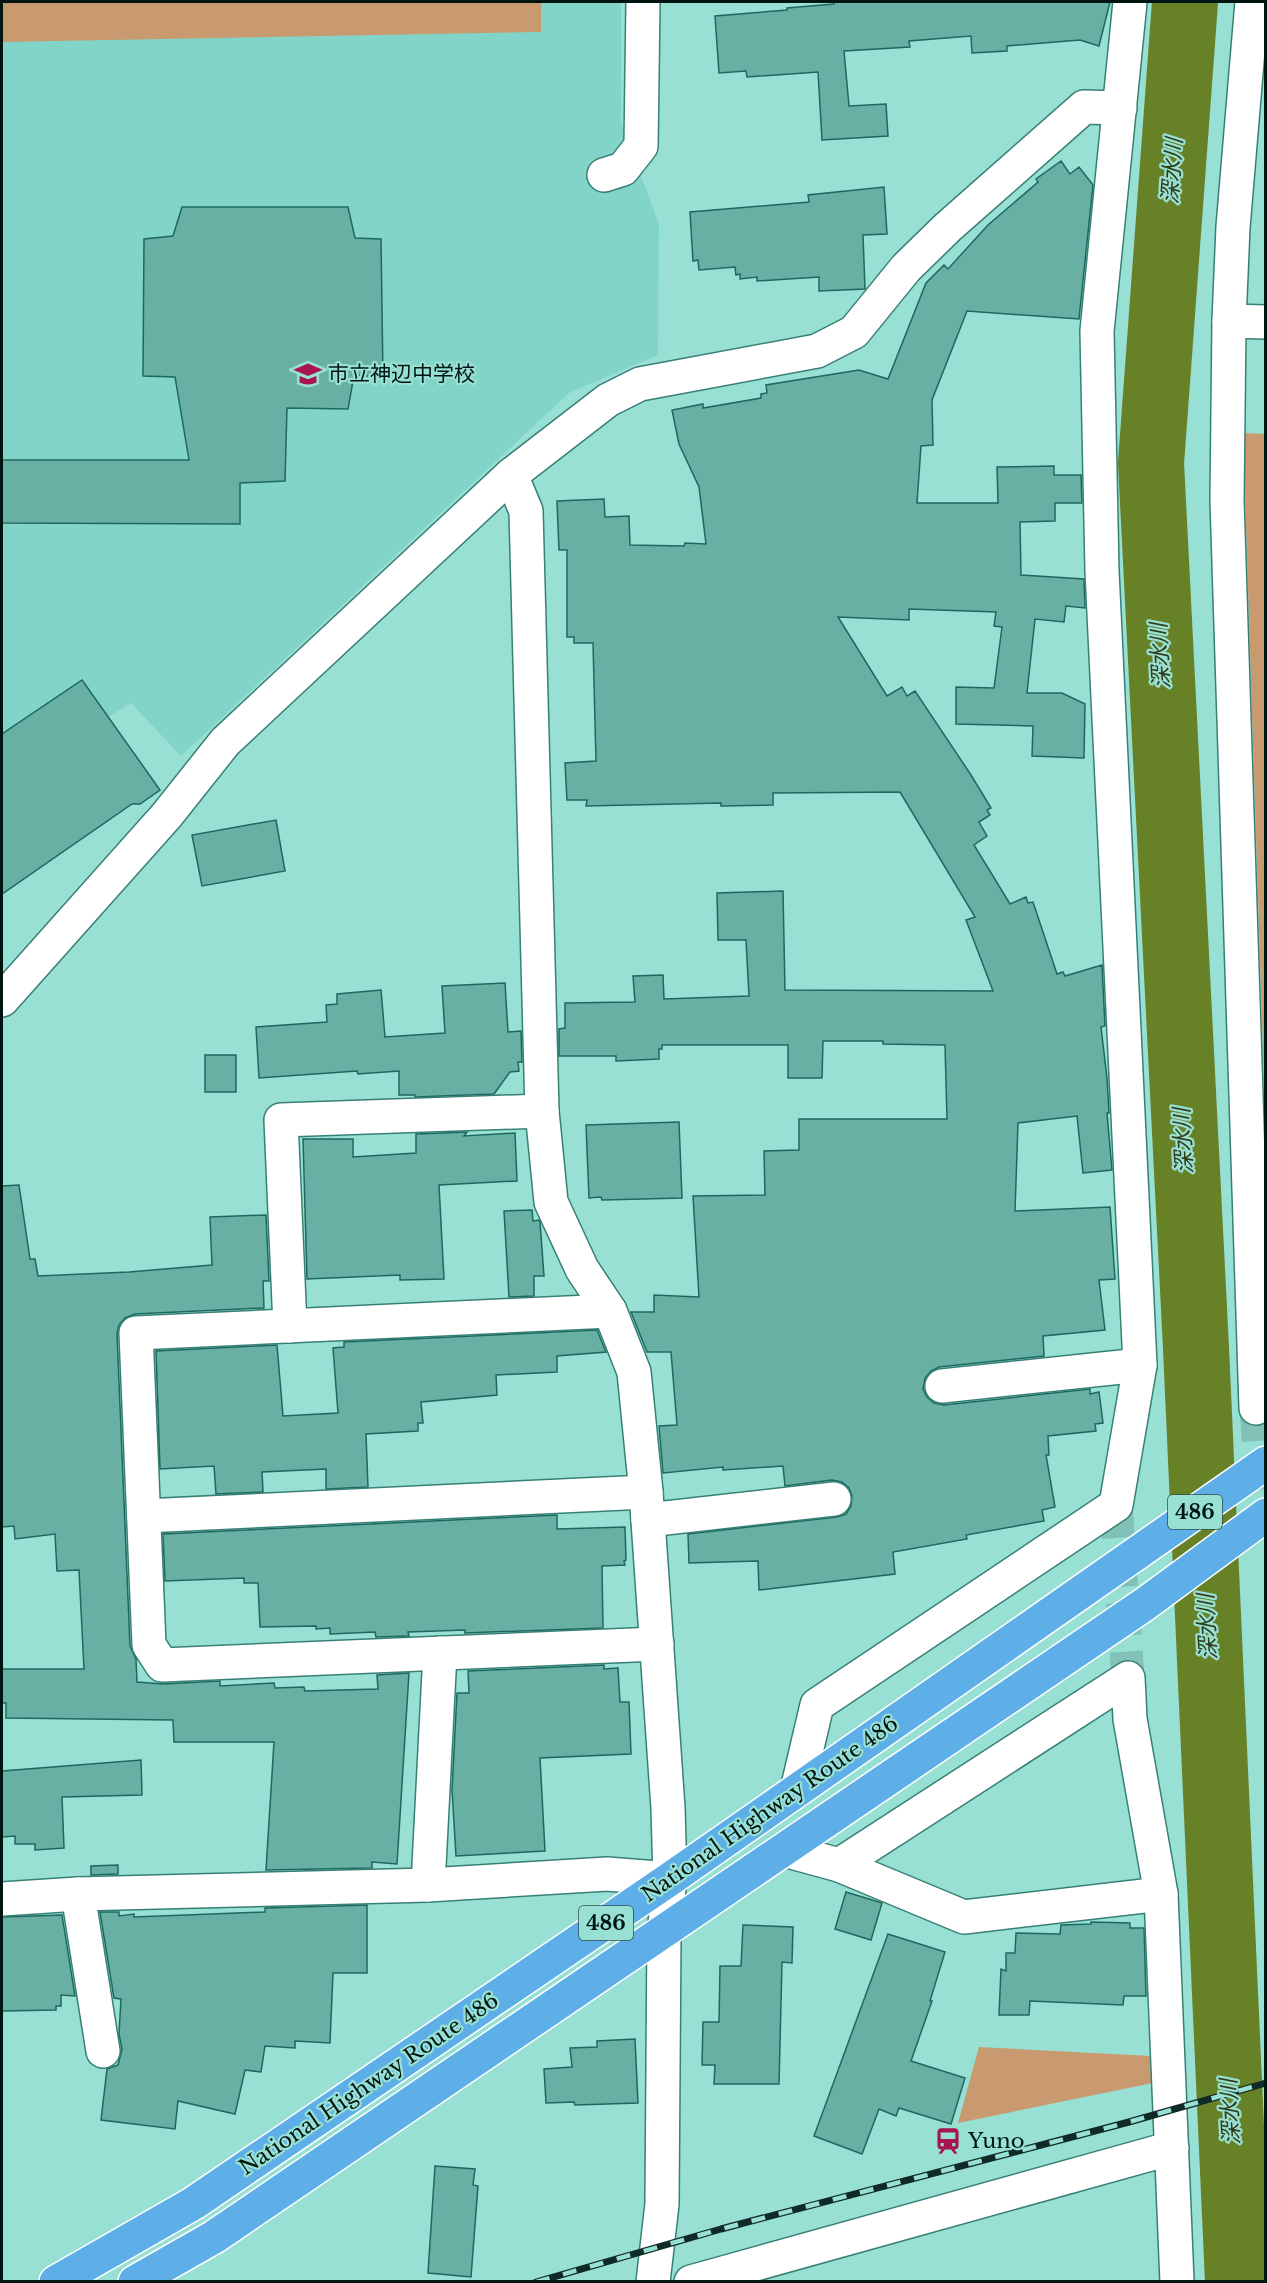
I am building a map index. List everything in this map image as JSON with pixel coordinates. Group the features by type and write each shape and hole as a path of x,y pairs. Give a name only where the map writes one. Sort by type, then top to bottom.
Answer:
{"highway":[{"name":"National Highway Route 486","path":"56,2282 194,2203 669,1879 1255,1470"},
{"name":"National Highway Route 486","path":"135,2282 214,2237 664,1932 1145,1604 1256,1521"}],"street":[{"path":"604,175 623,169 641,146 643,2"},
{"path":"797,1790 817,1705 1116,1504 1140,1365 1103,583 1097,343 1130,2"},
{"path":"1252,2 1233,227 1229,321 1227,500 1256,1100 1257,1408 1266,1402"},
{"path":"2,1000 167,815 225,742 511,475 608,400 640,384 817,351 854,332 906,268 948,227 1084,107 1120,108"},
{"path":"1229,321 1266,322"},
{"path":"511,475 526,511 542,1111 551,1202 582,1269 610,1311 634,1372 647,1506 668,1808 669,1879 664,1932 662,2204 651,2281"},
{"path":"290,1326 281,1120 542,1111"},
{"path":"610,1311 136,1333 149,1645 162,1665 657,1644"},
{"path":"942,1386 1140,1365"},
{"path":"144,1516 647,1506 834,1499"},
{"path":"428,1885 440,1653"},
{"path":"839,1865 1128,1678 1130,1719 1161,1894 1177,2282"},
{"path":"784,1850 839,1865 964,1917 1161,1894"},
{"path":"2,1899 78,1894 428,1885 607,1874 669,1879"},
{"path":"78,1894 103,2051"},
{"path":"691,2282 1172,2148"}],"shaded area":[{"name":"市立神辺中学校","path":"2,2 621,2 621,122 659,224 658,355 569,393 181,756 131,703 2,781"},
{"path":"2,2 541,2 541,32 2,42"},
{"path":"1243,433 1266,434 1265,1080 1264,1080"},
{"path":"979,2047 1151,2056 1153,2083 958,2123"}],"building":[{"path":"834,2 1110,2 1099,46 1080,40 1007,46 1007,51 972,53 971,36 909,41 910,47 844,51 849,106 886,104 888,136 822,140 818,72 747,77 746,71 719,73 715,16 787,10 787,8 834,4"},
{"path":"1061,161 1070,174 1079,167 1093,185 1079,319 967,311 932,400 933,445 921,446 917,503 998,503 997,467 1054,466 1054,475 1081,475 1082,503 1055,503 1055,521 1020,522 1021,575 1084,579 1085,608 1066,606 1064,622 1035,619 1027,693 1062,693 1085,704 1084,758 1032,756 1033,726 956,724 956,687 994,688 1002,627 994,626 996,612 909,609 909,620 838,617 887,696 902,687 907,696 915,691 971,775 991,808 987,810 990,815 979,822 987,836 974,845 1010,904 1026,897 1028,903 1033,902 1057,974 1063,972 1065,976 1102,965 1105,1026 1101,1027 1107,1078 1109,1113 1107,1113 1112,1170 1083,1173 1077,1116 1018,1123 1015,1211 1110,1207 1115,1279 1099,1280 1105,1330 1043,1336 1044,1356 939,1367 925,1378 923,1389 934,1403 944,1405 1090,1389 1090,1394 1099,1392 1103,1423 1095,1424 1096,1431 1048,1436 1049,1455 1046,1455 1055,1507 1042,1510 1044,1521 966,1535 967,1539 893,1552 895,1574 759,1590 758,1561 689,1563 688,1534 837,1517 846,1514 851,1506 852,1496 849,1488 842,1482 832,1480 785,1486 783,1466 723,1470 723,1467 663,1473 659,1426 677,1425 671,1352 647,1352 631,1312 654,1312 654,1295 699,1297 693,1196 765,1195 764,1151 799,1150 799,1119 947,1119 945,1045 883,1044 883,1041 823,1041 822,1078 788,1078 788,1045 662,1045 662,1049 659,1049 659,1059 616,1061 616,1056 559,1056 559,1029 565,1028 565,1003 635,1002 633,976 663,975 664,999 749,996 746,940 718,940 717,893 783,891 785,990 993,991 966,920 975,917 900,792 773,793 773,805 721,806 721,803 586,806 587,800 567,800 565,763 596,761 593,643 574,643 574,637 567,637 567,550 559,550 557,501 604,499 605,517 629,516 630,545 706,544 699,487 679,444 672,410 703,404 703,408 761,398 761,394 767,393 766,385 859,370 888,379 926,283 944,265 948,269 988,225 1038,182 1036,179"},
{"path":"884,187 887,234 863,235 865,289 819,291 819,277 757,281 757,277 740,279 740,274 736,275 735,267 699,270 698,260 693,261 690,212 809,202 808,195"},
{"path":"182,207 348,207 355,238 381,239 383,377 354,375 348,409 287,408 285,481 240,483 240,524 2,523 2,460 189,460 175,377 143,376 144,239 173,236"},
{"path":"82,680 160,790 140,804 132,804 2,894 2,734"},
{"path":"276,820 285,871 202,886 192,835"},
{"path":"505,983 508,1032 521,1031 522,1062 518,1062 519,1071 510,1072 494,1094 415,1097 415,1095 399,1095 399,1071 358,1074 357,1071 259,1078 256,1027 327,1022 326,1005 337,1004 337,994 381,990 385,1037 445,1033 442,986"},
{"path":"205,1055 236,1055 236,1092 205,1092"},
{"path":"679,1122 682,1198 602,1200 601,1197 589,1198 586,1125"},
{"path":"467,1132 464,1136 515,1133 517,1181 439,1185 444,1279 400,1280 400,1275 307,1279 303,1139 353,1139 353,1157 416,1153 416,1134"},
{"path":"19,1185 30,1259 35,1259 38,1276 212,1265 210,1217 266,1215 269,1281 263,1281 264,1308 135,1314 125,1318 119,1325 117,1334 130,1646 136,1659 137,1682 163,1684 220,1681 220,1686 274,1683 275,1688 304,1687 305,1691 378,1689 377,1675 409,1673 397,1864 372,1862 372,1868 266,1870 274,1742 174,1742 173,1720 6,1718 6,1703 2,1703 2,1669 84,1669 79,1570 57,1571 55,1534 15,1539 14,1526 2,1527 2,1186"},
{"path":"532,1210 533,1221 539,1220 540,1222 544,1276 534,1276 534,1296 509,1297 504,1211"},
{"path":"597,1330 606,1352 557,1356 557,1372 496,1375 497,1395 421,1402 423,1423 418,1423 418,1431 366,1434 368,1487 326,1489 326,1469 262,1472 263,1492 216,1494 214,1466 160,1469 156,1351 277,1345 283,1416 338,1413 333,1348 344,1347 344,1342"},
{"path":"557,1515 557,1529 625,1527 625,1565 602,1566 603,1628 465,1633 465,1630 408,1632 409,1636 376,1637 375,1632 330,1634 330,1628 316,1629 316,1626 260,1627 258,1583 244,1583 244,1578 165,1581 163,1534"},
{"path":"604,1665 604,1669 618,1668 620,1702 629,1702 631,1754 540,1758 545,1851 456,1856 452,1790 457,1693 469,1693 468,1671"},
{"path":"141,1760 142,1795 62,1797 64,1848 35,1850 35,1844 15,1844 15,1836 2,1837 2,1771"},
{"path":"118,1865 118,1874 91,1875 91,1866"},
{"path":"846,1892 882,1903 871,1940 835,1929"},
{"path":"367,1905 367,1973 333,1973 330,2043 295,2041 295,2048 265,2046 261,2072 245,2070 235,2114 178,2101 175,2129 101,2120 107,2069 118,2065 122,2049 119,2034 121,1999 114,1998 100,1912 119,1912 119,1916 134,1914 134,1917 265,1912 265,1908"},
{"path":"62,1915 75,1996 61,1995 61,2006 56,2006 56,2010 2,2011 2,1917"},
{"path":"1091,1922 1130,1923 1130,1928 1144,1928 1146,1996 1124,1996 1123,2005 1030,2001 1029,2015 999,2015 1001,1969 1006,1971 1006,1953 1015,1953 1016,1933 1060,1934 1061,1925 1091,1924"},
{"path":"743,1925 793,1927 792,1963 782,1962 779,2084 714,2084 715,2065 702,2065 703,2022 719,2022 720,1966 741,1966"},
{"path":"888,1934 945,1952 930,2001 932,2001 911,2061 965,2078 951,2124 899,2108 896,2116 879,2109 862,2154 814,2136"},
{"path":"635,2039 638,2103 575,2105 574,2102 546,2103 544,2069 572,2067 570,2048 597,2047 597,2041"},
{"path":"435,2166 475,2169 473,2185 478,2186 471,2277 428,2273"}],"waterway":[{"name":"深水川","path":"1185,2 1151,463 1196,1348 1238,2282"}],"tunnel":[{"path":"1256,1408 1266,1545"},
{"path":"1116,1505 1128,1678"}],"railway":[{"path":"536,2282 721,2229 1129,2122 1266,2083"}],"place":[{"name":"市立神辺中学校","path":"308,374"},
{"name":"Yuno","path":"948,2141"}]}
